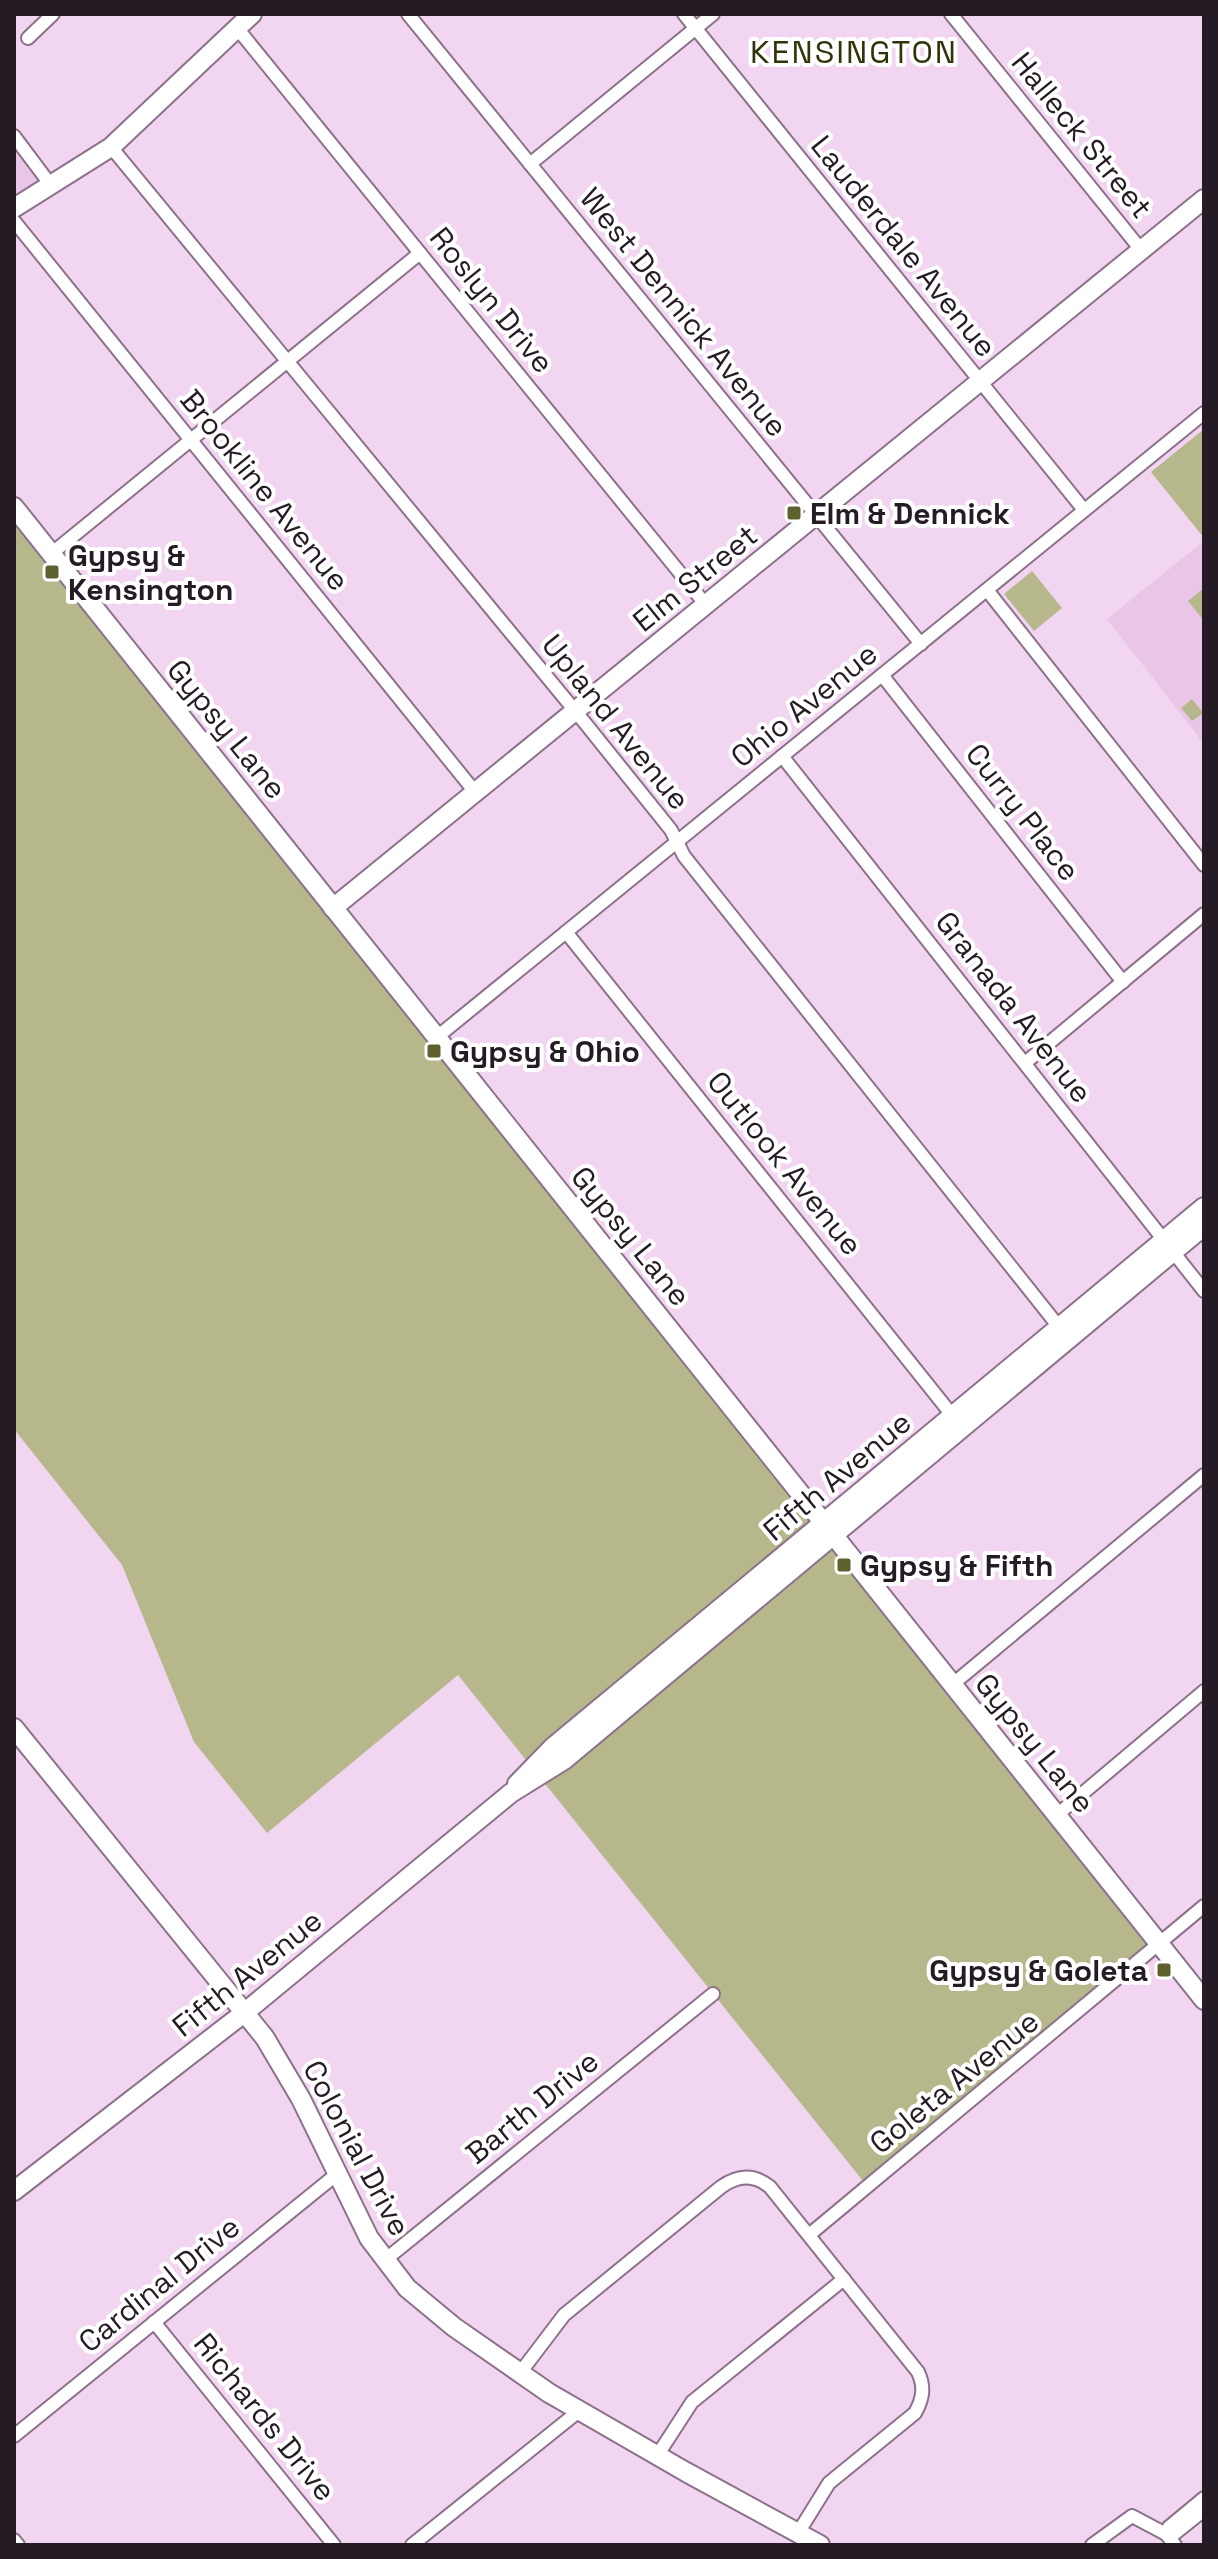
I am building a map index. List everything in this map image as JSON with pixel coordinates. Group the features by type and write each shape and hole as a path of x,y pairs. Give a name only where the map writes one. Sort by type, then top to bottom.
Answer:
{"street":[{"path":"28,38 53,14"},
{"path":"14,208 111,147 252,14"},
{"name":"West Dennick Avenue","path":"408,14 921,644"},
{"name":"Lauderdale Avenue","path":"684,14 1084,510"},
{"path":"530,164 713,14"},
{"name":"Halleck Street","path":"951,14 1142,251"},
{"name":"Roslyn Drive","path":"237,28 706,605"},
{"path":"14,136 50,184"},
{"name":"Upland Avenue","path":"111,147 671,830 684,856 1064,1333"},
{"name":"Elm Street","path":"333,908 1204,199"},
{"name":"Brookline Avenue","path":"14,221 475,792"},
{"path":"51,554 420,253"},
{"name":"Ohio Avenue","path":"437,1037 1204,413"},
{"name":"Gypsy Lane","path":"14,507 1204,2000"},
{"path":"987,590 1204,865"},
{"name":"Curry Place","path":"882,675 1123,982"},
{"name":"Granada Avenue","path":"782,756 1204,1291"},
{"path":"1025,1063 1204,914"},
{"name":"Outlook Avenue","path":"566,932 957,1421"},
{"name":"Fifth Avenue","path":"14,2191 244,2013 511,1793 564,1760 957,1421 1168,1246 1204,1207"},
{"name":"Fifth Avenue","path":"1168,1246 1204,1226"},
{"path":"953,1684 1204,1475"},
{"path":"1057,1815 1204,1691"},
{"name":"Colonial Drive","path":"14,1728 265,2038 289,2077 365,2230 400,2281 431,2310 579,2411 820,2545"},
{"name":"Goleta Avenue","path":"809,2235 1204,1906"},
{"name":"Barth Drive","path":"385,2260 713,1994"},
{"name":"Cardinal Drive","path":"14,2436 337,2174"},
{"path":"520,2373 564,2315 729,2181 746,2177 763,2181 918,2372 922,2395 910,2418 829,2483 798,2533"},
{"path":"657,2456 692,2402 844,2279"},
{"name":"Richards Drive","path":"154,2322 334,2545"},
{"path":"412,2545 579,2411"},
{"path":"1166,2534 1169,2527 1204,2498"},
{"path":"1166,2534 1174,2534 1204,2510"},
{"path":"1092,2545 1132,2516 1166,2534 1175,2545"},
{"path":"14,2540 18,2545"}],"shaded area":[{"path":"14,136 50,184 14,208"},
{"path":"1204,541 1204,744 1107,619"}],"green space":[{"path":"1204,429 1204,538 1151,472"},
{"path":"14,507 1159,1944 867,2186 458,1675 267,1833 194,1742 122,1565 14,1429"},
{"path":"1032,571 1062,608 1034,631 1004,594"},
{"path":"1204,588 1204,621 1188,601"},
{"path":"1192,699 1203,713 1192,721 1181,708"}],"place":[{"name":"Elm & Dennick","path":"794,513"},
{"name":"Gypsy & Kensington","path":"52,572"},
{"name":"Gypsy & Ohio","path":"434,1051"},
{"name":"Gypsy & Fifth","path":"844,1565"},
{"name":"Gypsy & Goleta","path":"1164,1970"}],"district":[{"name":"KENSINGTON","path":"854,52"}]}
